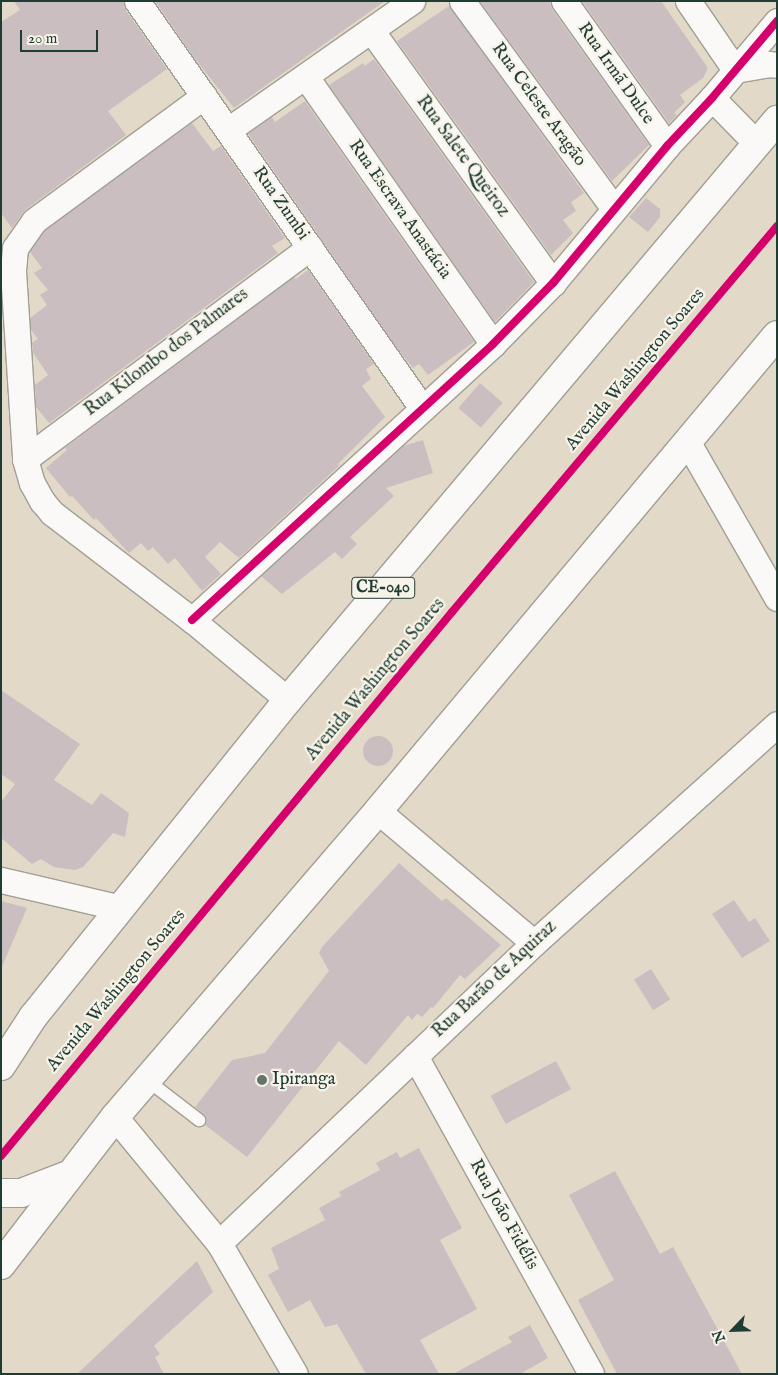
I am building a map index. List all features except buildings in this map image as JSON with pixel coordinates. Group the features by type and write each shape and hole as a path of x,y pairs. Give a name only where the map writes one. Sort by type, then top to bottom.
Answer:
{"highway":[{"name":"CE-040","path":"1,1066 33,1017 288,700 777,120"},
{"path":"1,1265 115,1117 378,811 777,335"},
{"path":"1,1193 21,1193 71,1174"}],"street":[{"name":"Rua Zumbi","path":"137,1 422,408"},
{"path":"228,130 412,1"},
{"name":"Rua Celeste Aragão","path":"462,1 614,209"},
{"name":"Rua Irmã Dulce","path":"564,1 667,146"},
{"path":"688,1 735,70"},
{"path":"192,620 493,344 553,283 667,146 712,98 777,21"},
{"name":"Rua Salete Queiroz","path":"371,30 553,283"},
{"path":"735,70 768,64 777,65"},
{"name":"Rua Escrava Anastácia","path":"306,77 493,344"},
{"path":"204,96 34,221 16,248 13,271 24,459 42,501 52,513 192,620 288,700"},
{"path":"712,98 756,143"},
{"name":"Rua Kilombo dos Palmares","path":"24,459 310,247"},
{"path":"687,441 777,598"},
{"name":"Rua Barão de Aquiraz","path":"219,1243 534,943 777,724"},
{"path":"378,811 534,943"},
{"path":"1,880 121,908"},
{"name":"Rua João Fidélis","path":"415,1056 591,1374"},
{"path":"115,1117 219,1243 295,1374"}],"lane":[{"path":"147,1080 199,1120"}],"cycle path":[{"path":"192,620 493,344 553,283 667,146 712,98 777,21"},
{"name":"Avenida Washington Soares","path":"1,1156 452,612 777,226"}],"place":[{"name":"Ipiranga","path":"262,1080"}]}
